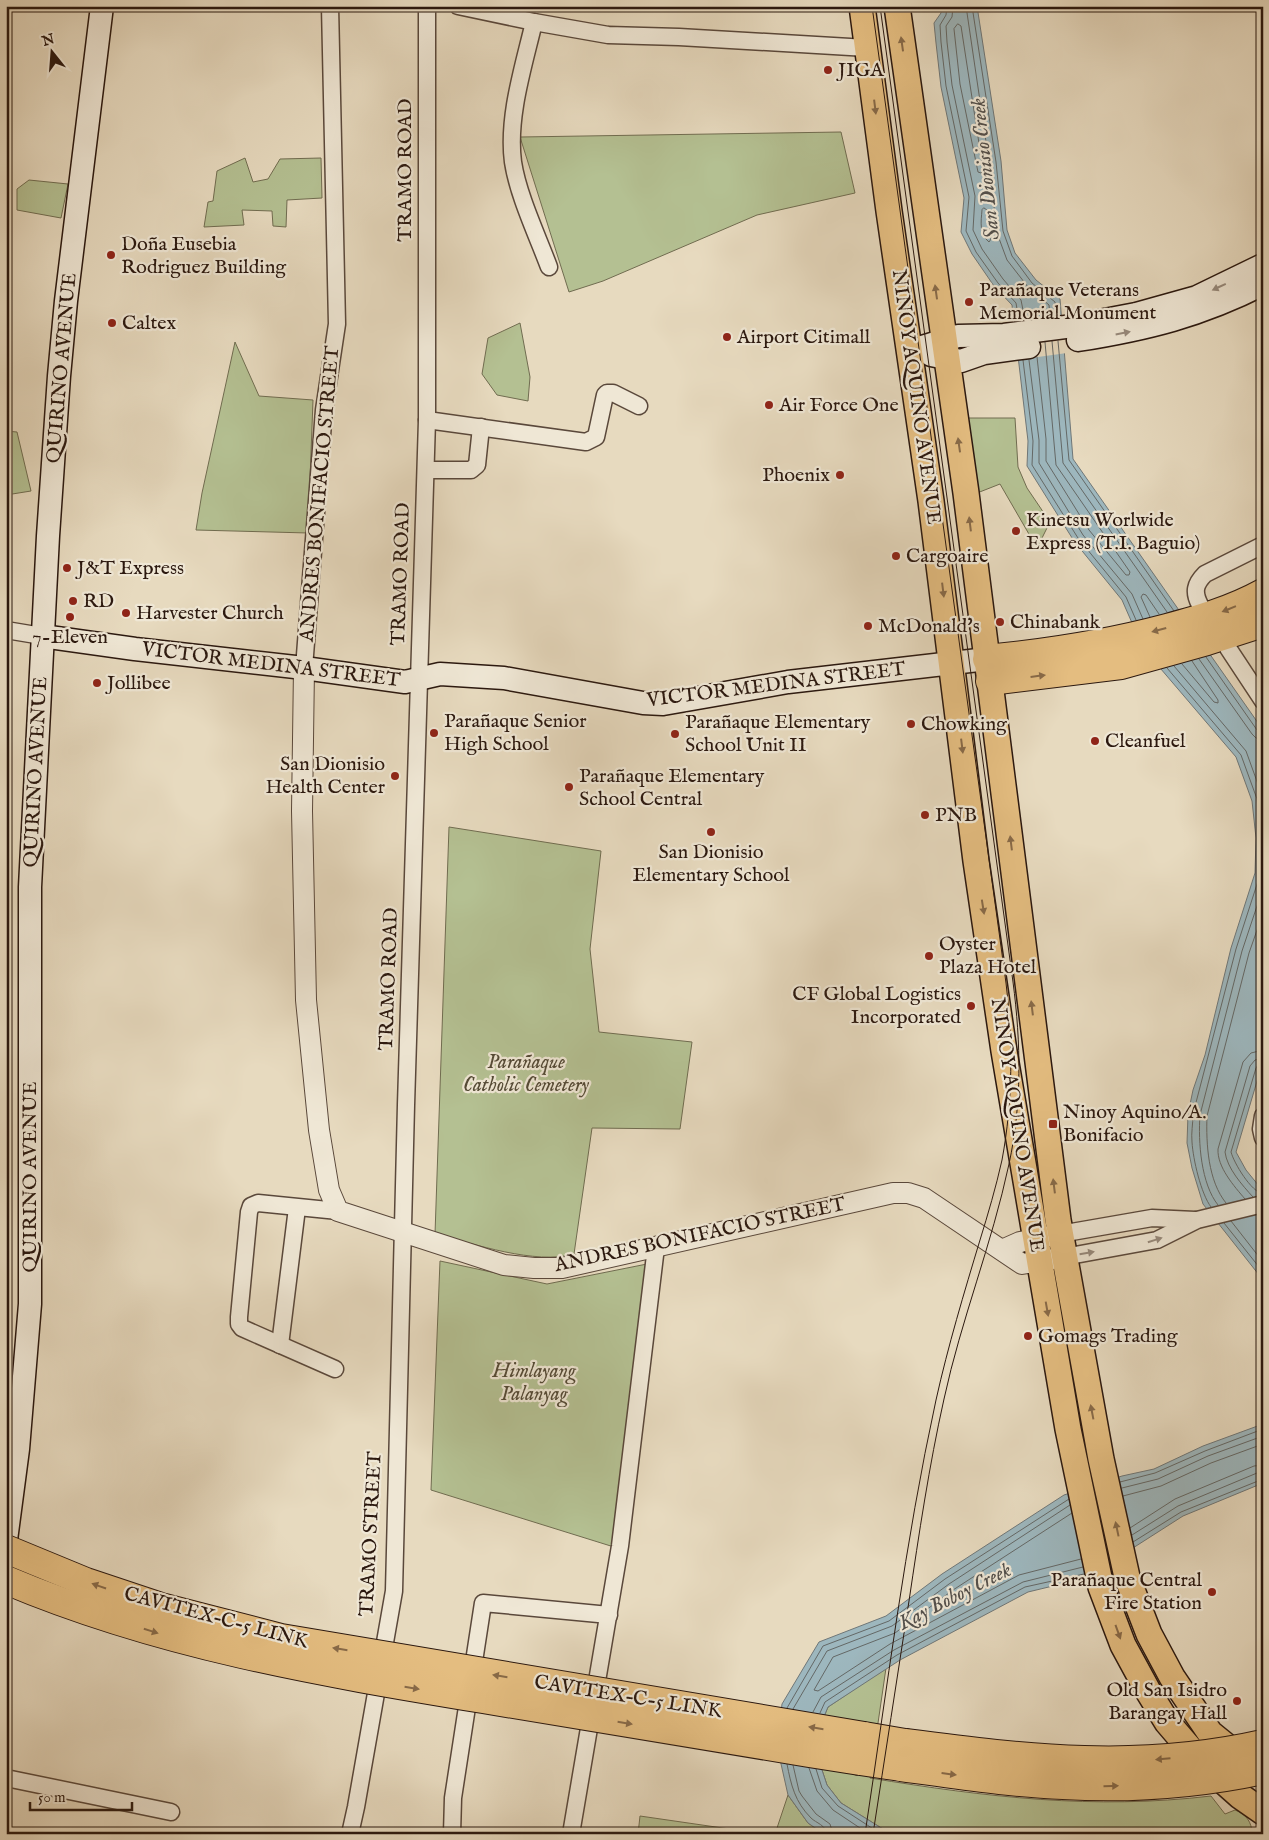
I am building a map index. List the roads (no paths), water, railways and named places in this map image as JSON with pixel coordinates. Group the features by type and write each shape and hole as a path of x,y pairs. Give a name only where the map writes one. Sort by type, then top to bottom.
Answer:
{"highway":[{"path":"1208,629 1223,612 1263,594"},
{"path":"988,670 1105,668 1131,650 1208,629 1263,624"},
{"name":"CAVITEX–C-5 LINK","path":"6,1549 86,1582 161,1607 281,1638 889,1740 1010,1756 1091,1761 1158,1760 1211,1754 1263,1744"},
{"name":"CAVITEX–C-5 LINK","path":"6,1580 61,1602 124,1623 208,1647 285,1665 455,1695 868,1762 993,1779 1088,1786 1135,1786 1180,1782 1263,1770"}],"main road":[{"name":"QUIRINO AVENUE","path":"6,1540 18,1449 30,1304 30,887 42,636 61,358 78,194 102,6"},
{"name":"NINOY AQUINO AVENUE","path":"862,6 931,501 978,876 1037,1250 1077,1474 1101,1586 1123,1645 1167,1722 1213,1772 1262,1812"},
{"name":"NINOY AQUINO AVENUE","path":"896,6 965,484 1062,1246 1101,1459 1127,1577 1149,1634 1188,1703 1210,1734 1263,1776"},
{"path":"1074,333 1188,300 1212,291 1263,265"},
{"path":"909,351 945,349 961,361 999,343 1074,333 1126,332 1192,315 1263,284"},
{"name":"VICTOR MEDINA STREET","path":"42,636 405,682 440,674 504,678 626,701 663,704 788,682 952,663 988,670"},
{"path":"1167,1722 1188,1703"}],"street":[{"name":"ANDRES BONIFACIO STREET","path":"330,6 337,324 324,410 304,668 302,811 306,1000 328,1190 338,1211 504,1265 534,1268 562,1268 893,1193 908,1193 924,1198 1022,1264 1037,1250 1062,1246"},
{"name":"TRAMO ROAD","path":"402,1233 426,470 427,6"},
{"path":"458,6 608,35 679,37 867,48"},
{"path":"534,22 522,73 512,138 514,162 522,192 549,267"},
{"path":"427,420 586,442 596,437 607,392 639,406"},
{"path":"426,470 470,470 474,468 477,465 481,427"},
{"path":"1263,545 1212,570 1200,579 1196,589 1208,629 1263,701"},
{"name":"VICTOR MEDINA STREET","path":"6,630 42,636"},
{"path":"1263,1116 1261,1129 1263,1138"},
{"path":"335,1369 242,1328 239,1317 251,1206 258,1203 338,1211"},
{"path":"1062,1246 1157,1240 1202,1219 1263,1204"},
{"path":"280,1345 297,1208"},
{"path":"1062,1246 1152,1218 1202,1219"},
{"name":"TRAMO STREET","path":"350,1834 394,1590 402,1233"},
{"path":"571,1834 620,1546 656,1247"},
{"path":"452,1834 453,1798 484,1603 609,1615"},
{"path":"6,1778 170,1812"}],"water":[{"name":"San Dionisio Creek","path":"942,6 977,6 1001,161 1007,230 1015,253 1036,280 1060,299 1073,459 1263,730 1263,1061 1236,1152 1246,1170 1263,1191 1263,1280 1203,1204 1192,1168 1187,1143 1188,1114 1193,1090 1205,1055 1231,948 1255,873 1256,838 1252,801 1236,757 1143,648 1122,600 1074,541 1027,466 1028,441 1012,305 994,286 972,254 961,232 964,198 941,87 934,23 941,13"},
{"name":"Kay Boboy Creek","path":"1263,1424 1263,1483 1183,1516 1086,1578 1028,1592 900,1660 828,1707 818,1731 816,1752 827,1785 841,1803 891,1834 824,1834 808,1823 788,1795 777,1746 782,1704 819,1642 886,1616 942,1574 1064,1495 1122,1476 1154,1469 1203,1446"}],"tram line":[{"path":"865,1834 897,1616 925,1453 946,1360 1002,1160 1006,1138 1011,1072 1010,1027 1006,983 872,6"},
{"path":"873,1834 934,1449 951,1370 994,1223 1009,1164 1016,1119 1019,1073 1018,1028 1013,982 880,6"}],"place":[{"name":"JIGA","path":"828,70"},
{"name":"Doña Eusebia Rodriguez Building","path":"111,255"},
{"name":"Parañaque Veterans Memorial Monument","path":"969,302"},
{"name":"Caltex","path":"112,323"},
{"name":"Airport Citimall","path":"727,337"},
{"name":"Air Force One","path":"769,405"},
{"name":"Phoenix","path":"840,475"},
{"name":"Kinetsu Worlwide Express (T.I. Baguio)","path":"1016,531"},
{"name":"Cargoaire","path":"896,556"},
{"name":"J&T Express","path":"67,568"},
{"name":"RD","path":"73,601"},
{"name":"Harvester Church","path":"126,613"},
{"name":"7-Eleven","path":"70,617"},
{"name":"Chinabank","path":"1000,622"},
{"name":"McDonald's","path":"868,626"},
{"name":"Jollibee","path":"97,683"},
{"name":"Chowking","path":"911,724"},
{"name":"Parañaque Senior High School","path":"434,733"},
{"name":"Parañaque Elementary School Unit II","path":"675,734"},
{"name":"Cleanfuel","path":"1095,741"},
{"name":"San Dionisio Health Center","path":"395,776"},
{"name":"Parañaque Elementary School Central","path":"569,787"},
{"name":"PNB","path":"925,815"},
{"name":"San Dionisio Elementary School","path":"711,832"},
{"name":"Oyster Plaza Hotel","path":"929,956"},
{"name":"CF Global Logistics Incorporated","path":"971,1006"},
{"name":"Ninoy Aquino/A. Bonifacio","path":"1053,1124"},
{"name":"Gomags Trading","path":"1028,1336"},
{"name":"Parañaque Central Fire Station","path":"1212,1592"},
{"name":"Old San Isidro Barangay Hall","path":"1237,1701"}],"park label":[{"name":"Parañaque Catholic Cemetery","path":"526,1074"},
{"name":"Himlayang Palanyag","path":"534,1382"}]}
